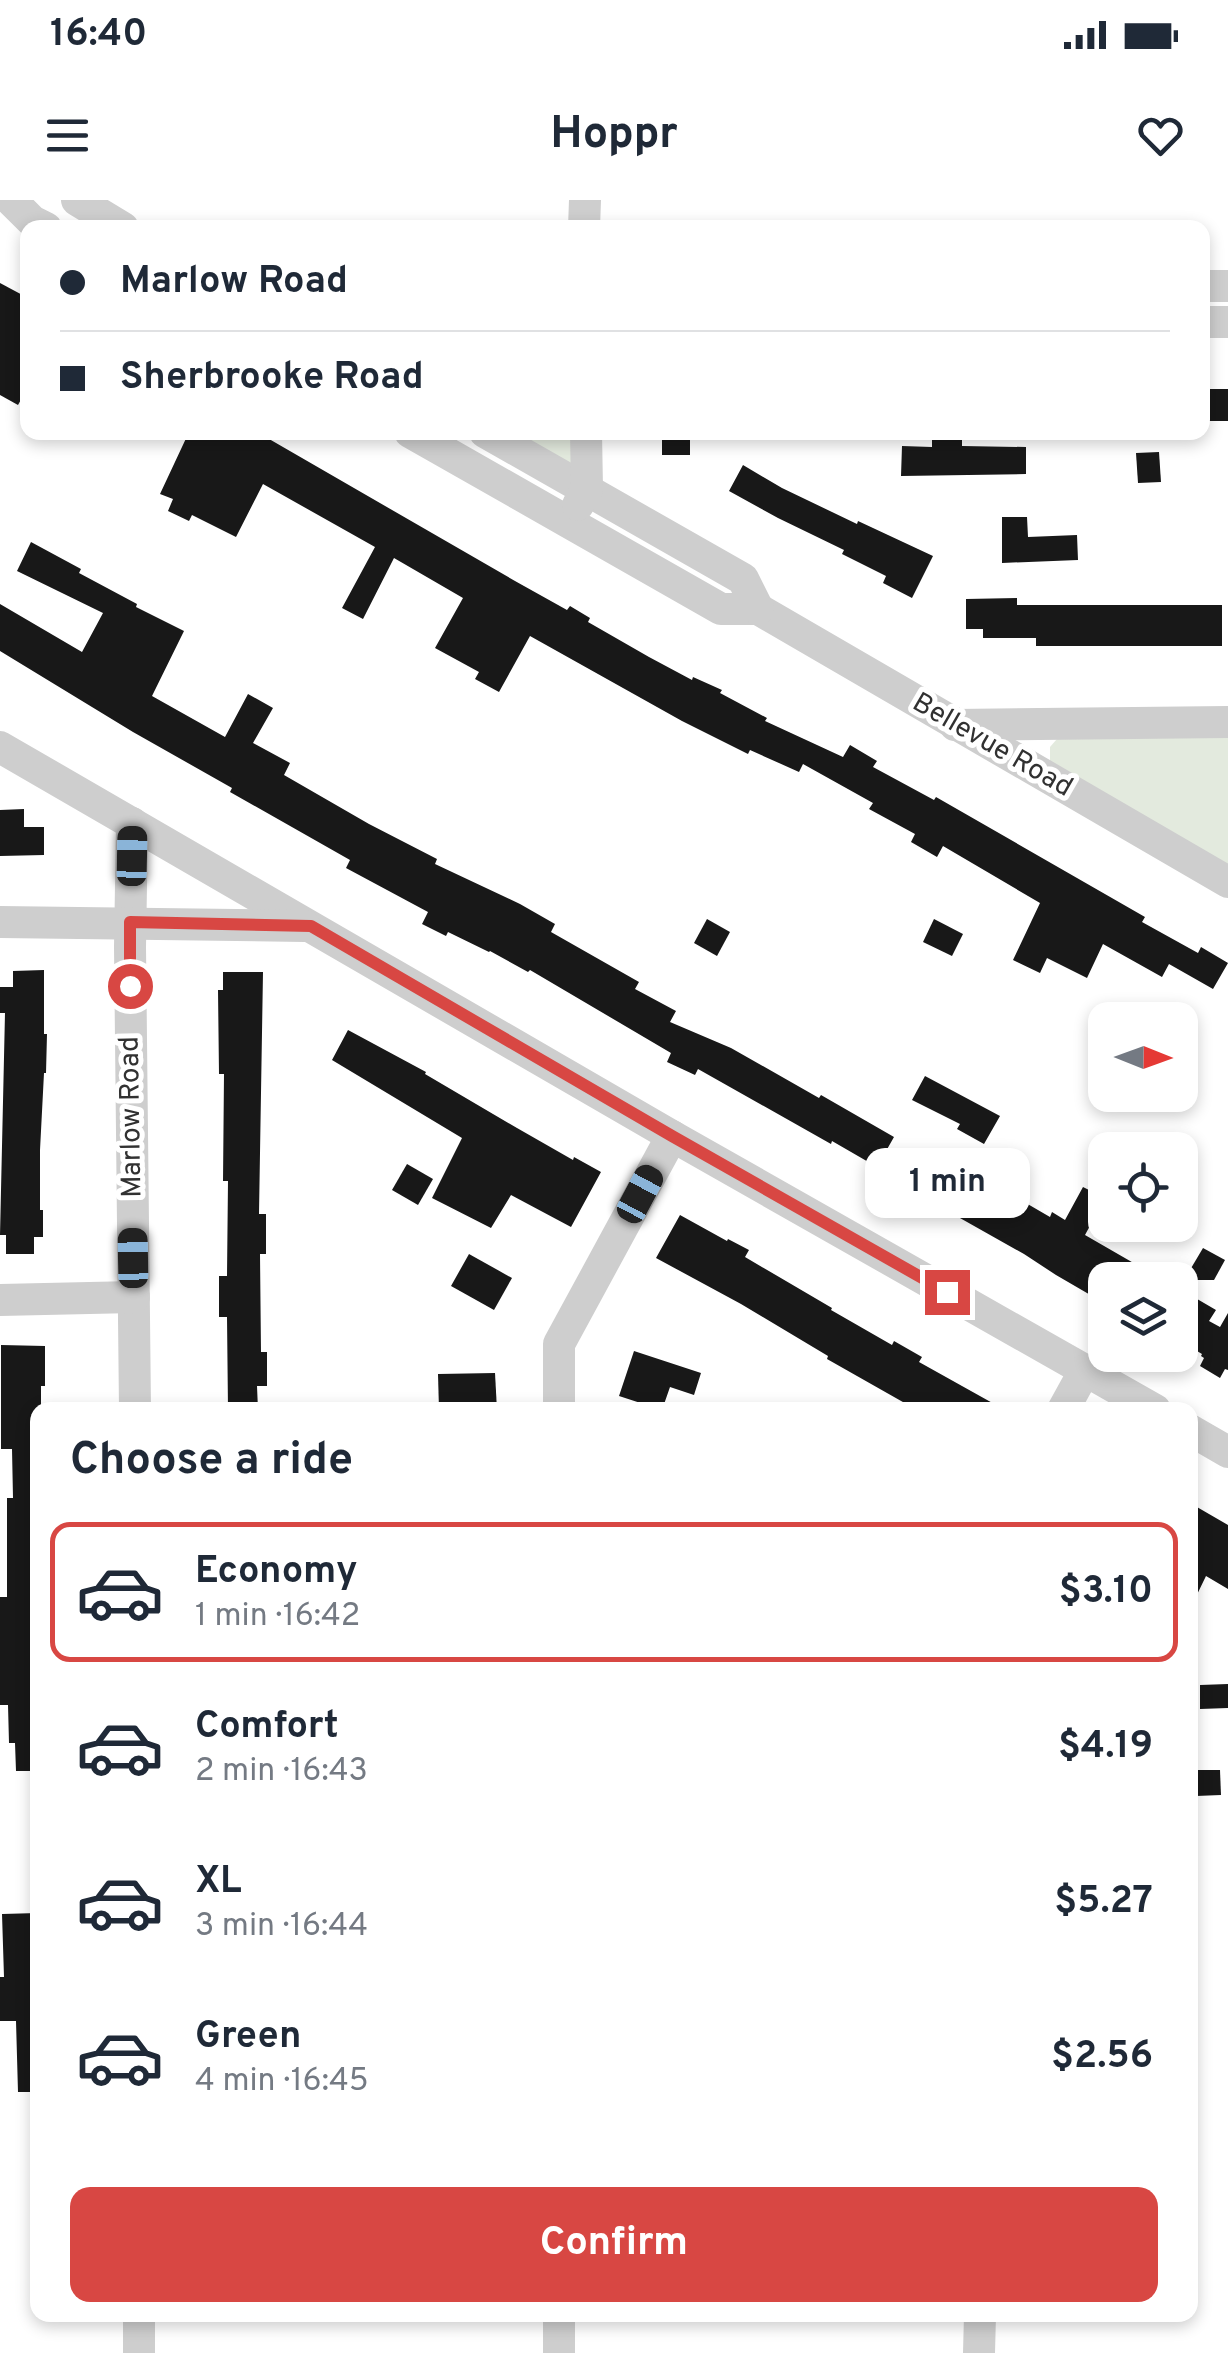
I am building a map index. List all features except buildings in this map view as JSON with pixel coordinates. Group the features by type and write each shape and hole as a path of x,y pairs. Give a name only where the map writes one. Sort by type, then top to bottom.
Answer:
{"street":[{"path":"11,200 32,220"},
{"path":"77,200 110,220"},
{"name":"Bellevue Road","path":"424,440 721,609 758,609 1228,882"},
{"name":"Bellevue Road","path":"499,440 743,579 758,609"},
{"path":"569,522 587,489 586,440"},
{"path":"956,725 1228,722"},
{"path":"0,746 672,1136 1141,1402"},
{"name":"Marlow Road","path":"132,823 135,1402"},
{"path":"0,922 311,926"},
{"path":"559,1402 559,1344 672,1136"},
{"path":"0,1300 134,1297"},
{"path":"1067,1402 1084,1370"},
{"path":"1198,1435 1228,1452"},
{"path":"139,2353 140,2322"},
{"path":"560,2322 560,2353"},
{"path":"980,2322 980,2353"}],"shaded area":[{"path":"514,440 580,440 582,478"},
{"path":"1228,737 1228,870 1050,763 1050,747 1057,739"}],"route":[{"path":"130,986 130,922 311,926 947,1292"}]}
